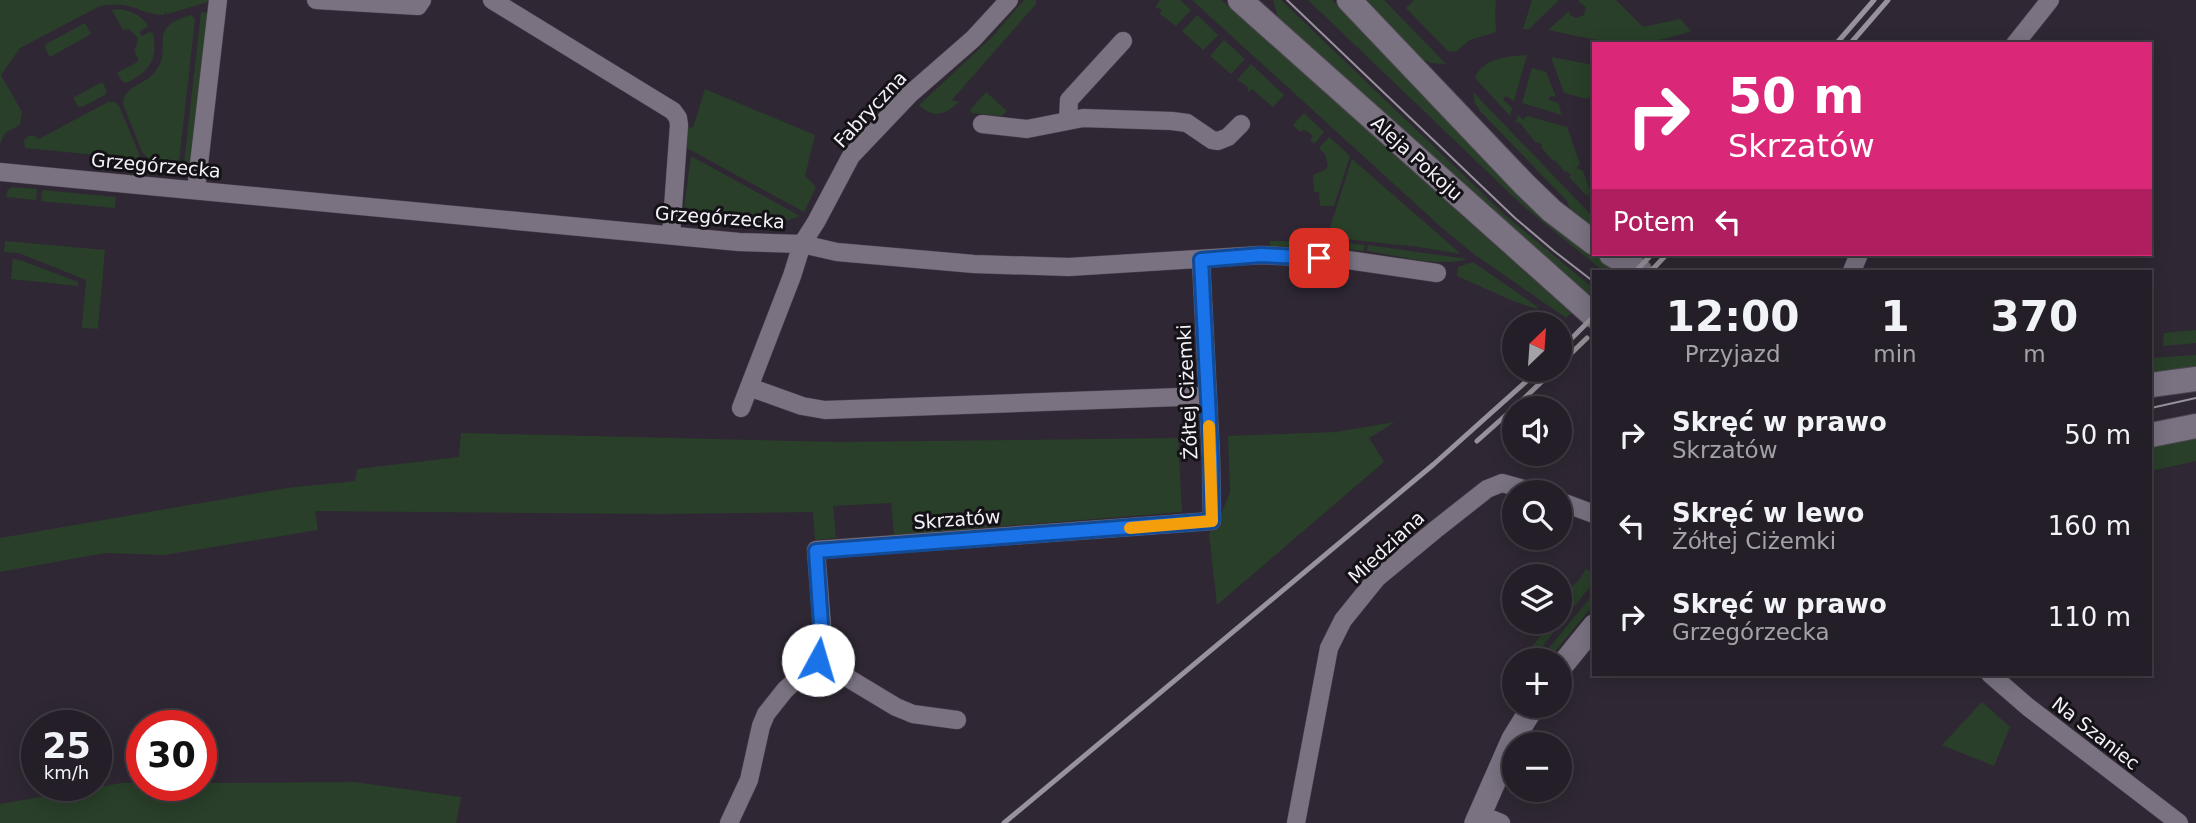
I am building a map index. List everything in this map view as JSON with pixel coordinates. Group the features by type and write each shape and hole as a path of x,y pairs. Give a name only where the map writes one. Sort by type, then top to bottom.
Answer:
{"main road":[{"name":"Aleja Pokoju","path":"1240,0 1592,314"},
{"path":"1264,0 1270,18 1290,45"},
{"path":"1349,0 1525,185 1552,211 1592,241"},
{"path":"1614,256 1638,270"},
{"path":"2152,385 2196,379"},
{"path":"2152,435 2196,426"}],"street":[{"path":"197,191 218,0"},
{"path":"316,0 418,6 422,0"},
{"path":"492,0 673,111 679,125 671,235"},
{"name":"Fabryczna","path":"741,408 802,244 851,156 912,92 973,39 1009,0"},
{"path":"2017,42 2050,0"},
{"path":"1068,121 1069,100 1123,41"},
{"path":"982,124 1027,129 1083,118 1183,122 1218,141 1228,137 1241,124"},
{"name":"Grzegórzecka","path":"0,172 758,243 802,244 837,253 974,264 1069,267 1261,255 1341,259 1437,273"},
{"name":"Żółtej Ciżemki","path":"1201,260 1212,521"},
{"path":"749,387 803,406 825,410 1208,396"},
{"name":"Miedziana","path":"1296,823 1329,649 1343,620 1377,579 1487,489 1502,483"},
{"path":"1572,506 1592,513"},
{"name":"Skrzatów","path":"818,660 822,639 816,551 1212,521"},
{"path":"1572,653 1592,628"},
{"path":"729,823 749,780 766,715 785,690 818,660 896,707 913,714 957,720"},
{"name":"Na Szaniec","path":"1992,676 2028,707 2179,823"},
{"path":"1501,823 1478,819 1513,739 1526,718"}],"green space":[{"path":"0,0 208,2 167,14 165,11 165,15 148,13 129,6 100,6 20,48 1,75 22,112 20,125 5,133 0,144"},
{"path":"1024,0 1036,0 1036,4 952,100 959,102 939,114 919,105 992,37"},
{"path":"1160,0 1180,0 1191,10 1176,26 1160,14 1162,10 1155,7"},
{"path":"1192,0 1221,0 1570,312 1557,312 1471,252"},
{"path":"1273,0 1281,0 1505,215 1592,287 1592,291 1588,295 1278,17"},
{"path":"1308,0 1332,0 1526,204 1592,256 1615,268 1602,270 1523,206"},
{"path":"1365,0 1384,0 1446,64 1431,63 1419,58"},
{"path":"1414,0 1496,0 1496,32 1470,40 1455,52 1448,51 1406,8"},
{"path":"1532,0 1559,0 1529,29 1523,29"},
{"path":"1616,0 1643,27 1680,19 1691,31 1652,41 1620,42 1548,30 1569,11 1570,15 1576,18 1584,15 1586,7 1578,1"},
{"path":"112,10 132,12 143,19 148,26 139,32 142,36 153,33 154,42 150,64 141,74 126,83 117,73 139,61 134,50 138,38 129,29 123,30"},
{"path":"201,12 208,13 192,164 184,163"},
{"path":"191,15 195,19 179,162 149,159 142,152 123,104 124,98 130,90 149,78 160,65 164,33 168,26"},
{"path":"1197,15 1218,35 1203,50 1182,31"},
{"path":"85,23 91,34 50,57 45,48 46,44"},
{"path":"1224,40 1245,59 1231,74 1210,56"},
{"path":"1527,55 1514,101 1506,96 1503,99 1512,108 1510,116 1475,78 1490,62"},
{"path":"1551,57 1592,65 1592,94 1587,99 1564,93"},
{"path":"1251,64 1284,95 1273,107 1252,89 1248,92 1247,86 1237,80"},
{"path":"1532,68 1546,72 1556,97 1550,96 1549,100 1558,103 1562,115 1522,103"},
{"path":"102,82 107,91 105,95 82,107 78,106 73,98"},
{"path":"705,89 815,135 805,176 816,187 804,212 685,147 688,127 693,128"},
{"path":"986,92 1007,111 1002,116 972,113 970,110"},
{"path":"1473,92 1592,216 1592,229 1572,213 1567,201 1475,103"},
{"path":"108,102 115,102 119,106 140,156 137,159 25,148 24,140 29,136 39,139"},
{"path":"1304,113 1324,132 1314,144 1310,140 1313,136 1307,131 1300,132 1293,125"},
{"path":"1518,115 1523,120 1527,116 1567,127 1580,164 1576,168 1583,171 1590,191 1588,197 1569,177 1571,175 1553,161 1542,145 1536,143 1520,123 1516,122"},
{"path":"1329,137 1350,156 1334,206 1320,206 1319,192 1314,192 1313,175 1328,166 1325,154 1319,148"},
{"path":"691,156 800,216 757,222 684,207"},
{"path":"1352,159 1461,254 1327,237"},
{"path":"12,187 37,189 36,200 6,197 7,191"},
{"path":"42,190 116,197 115,208 41,201"},
{"path":"5,241 105,250 98,329 82,328 86,280 19,253 4,252"},
{"path":"1270,241 1365,245 1364,251 1270,246"},
{"path":"1368,245 1467,259 1444,262 1417,260 1367,251"},
{"path":"13,259 78,282 78,286 11,279"},
{"path":"1473,262 1538,307 1536,309 1513,301 1457,276 1458,267"},
{"path":"2196,330 2196,343 2163,346 2164,333"},
{"path":"2196,355 2196,370 2152,376 2152,358"},
{"path":"1395,422 1369,438 1384,462 1217,605 1209,534 1230,492 1228,436 1336,432"},
{"path":"461,433 839,442 1178,438 1182,512 894,535 891,503 833,506 836,538 815,540 813,512 660,514 315,511 318,530 164,555 105,553 0,572 0,538 287,488 355,481 357,469 459,457"},
{"path":"2196,435 2196,461 2152,471 2152,444"},
{"path":"1586,569 1592,572 1592,584 1572,609 1572,586"},
{"path":"1592,595 1592,606 1572,631 1572,620"},
{"path":"1542,634 1552,634 1541,648 1531,648"},
{"path":"1560,634 1569,634 1558,648 1549,648"},
{"path":"1982,702 2010,727 1994,766 1942,745"},
{"path":"355,782 461,797 456,823 0,823 0,804 21,800 112,801 112,785 122,783 126,783 126,801 217,801 217,783"}],"tram line":[{"path":"1287,0 1515,218 1592,280"},
{"path":"2152,408 2196,398"}],"railway":[{"path":"1838,42 1874,0"},
{"path":"1852,42 1888,0"},
{"path":"1637,270 1650,256"},
{"path":"1652,270 1665,256"},
{"path":"1572,338 1592,318"},
{"path":"1572,352 1587,338"},
{"path":"1004,823 1434,464 1525,382"},
{"path":"1527,396 1541,382"},
{"path":"1477,441 1502,419"}],"slow traffic":[{"path":"1130,528 1212,521 1209,426"}],"route":[{"path":"818,660 822,639 816,551 1212,521 1201,260 1261,255 1319,258"}]}
